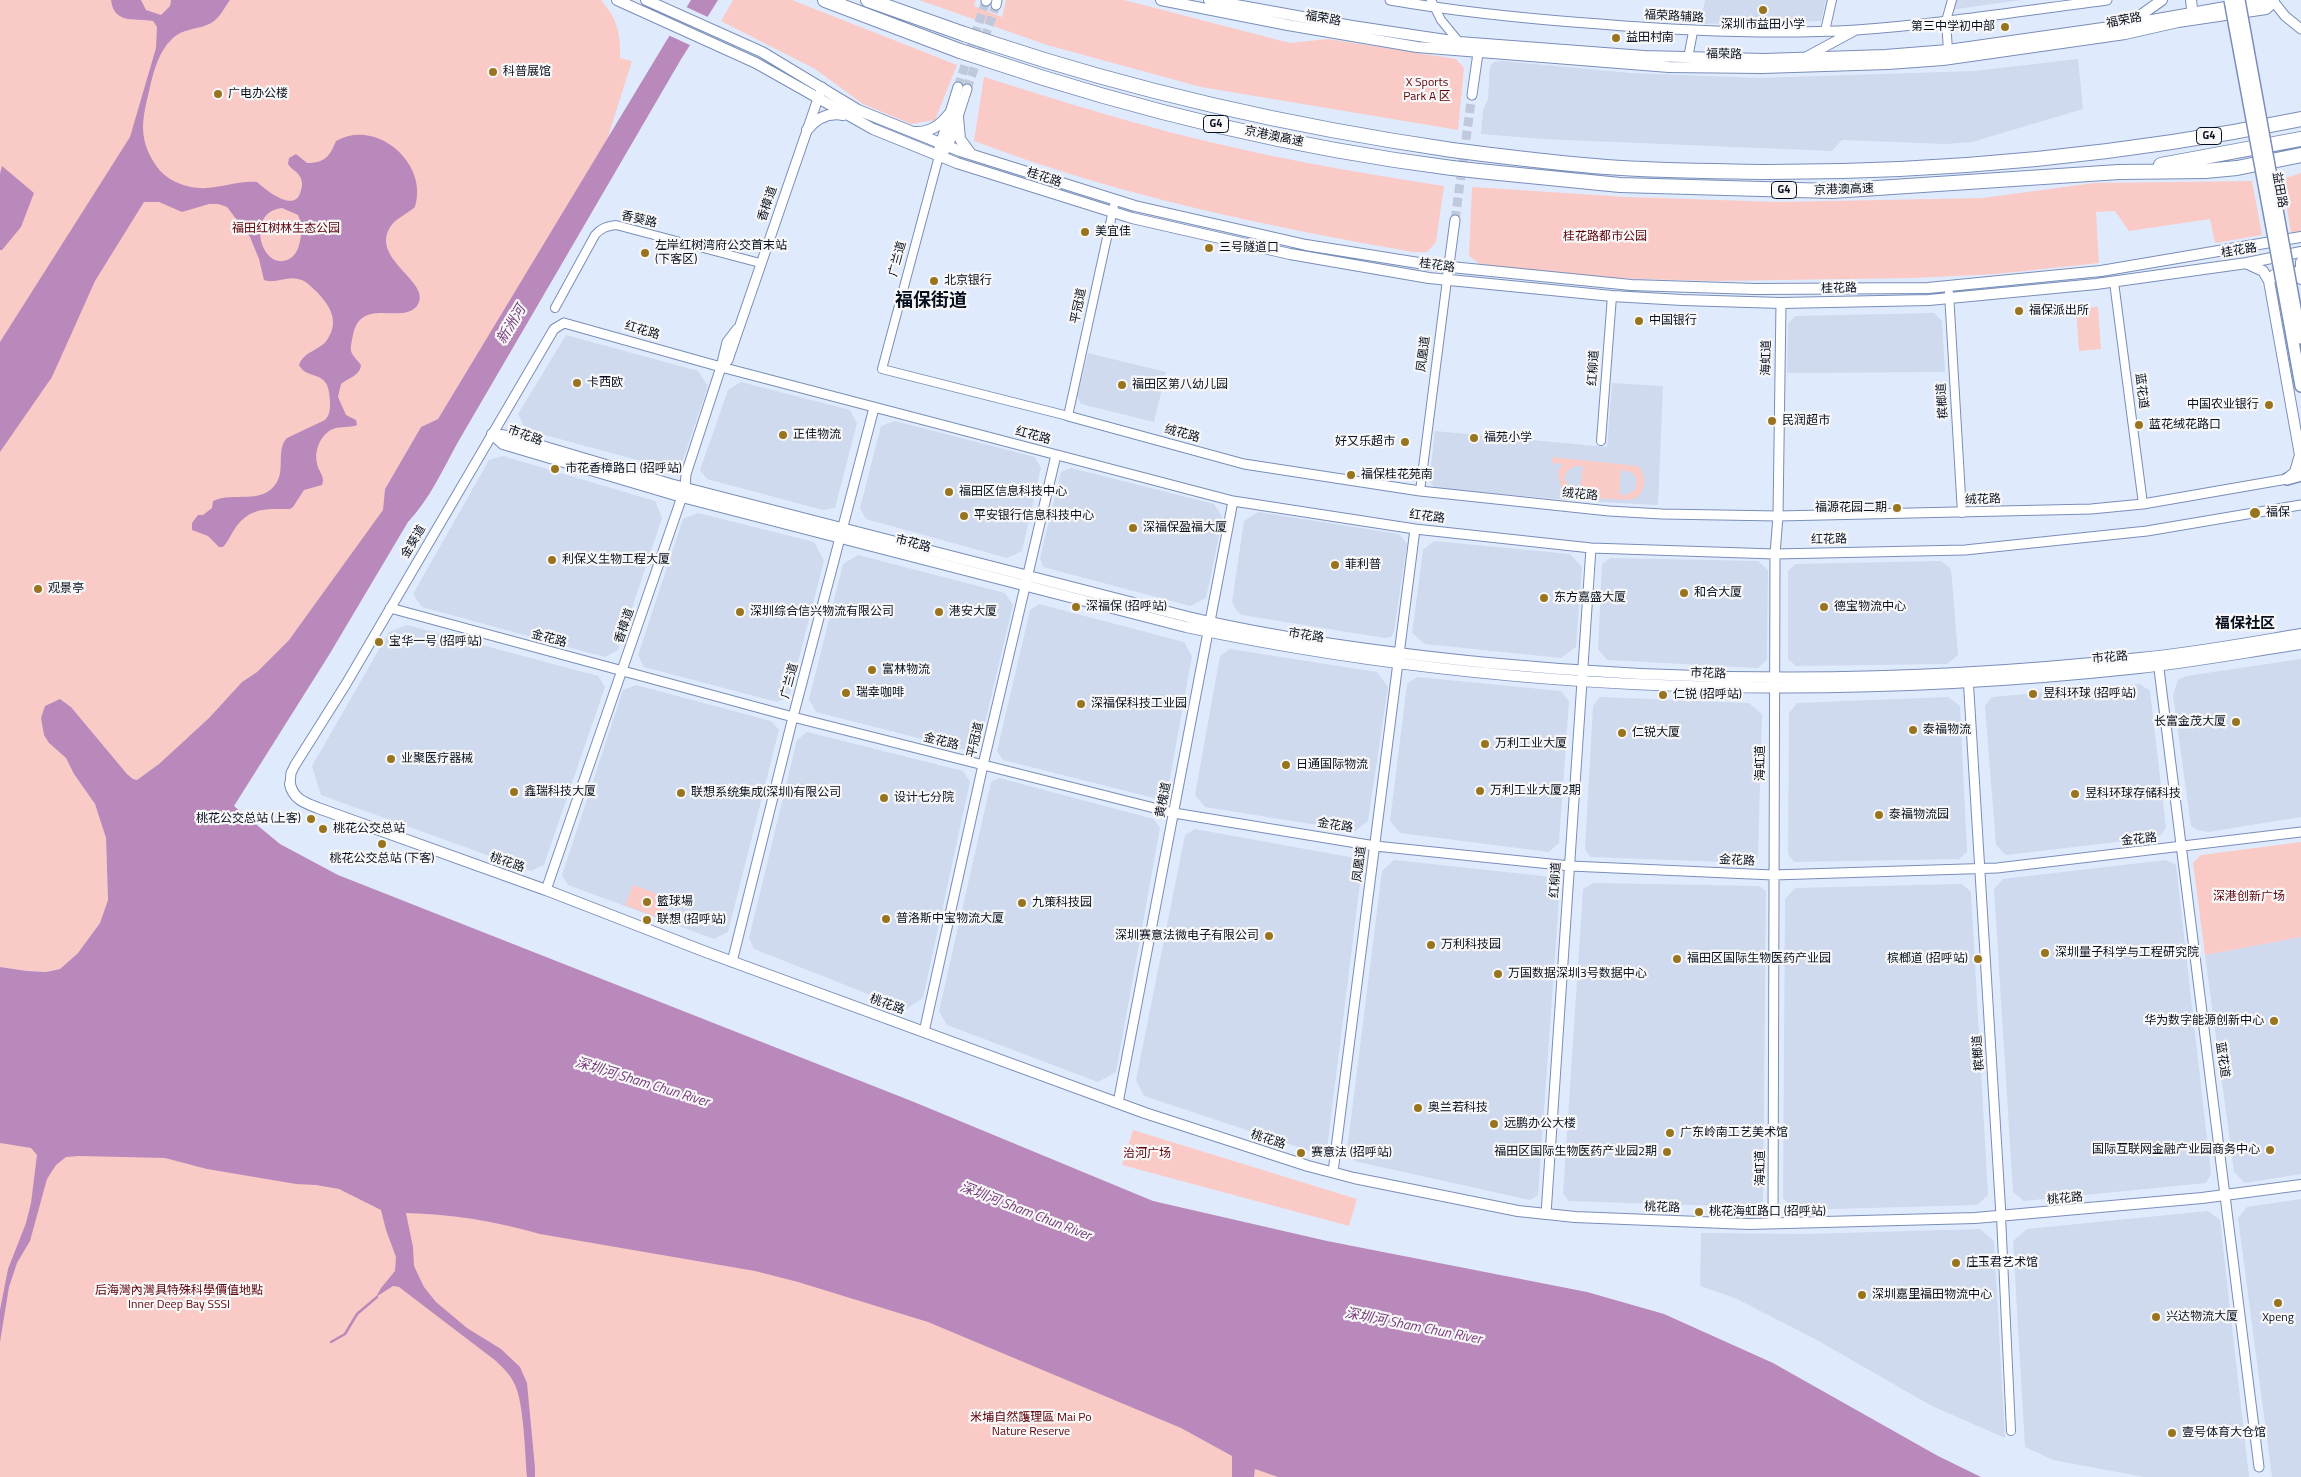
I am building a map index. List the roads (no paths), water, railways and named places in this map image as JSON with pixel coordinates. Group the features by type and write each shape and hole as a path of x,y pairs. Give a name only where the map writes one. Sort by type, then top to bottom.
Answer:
{"highway":[{"name":"京港澳高速","path":"825,0 985,59 1114,100 1337,150 1452,168 1620,185 1832,191 2119,172"},
{"name":"京港澳高速","path":"868,0 991,43 1108,80 1176,97 1369,138 1483,154 1607,167 1715,171 1826,172 1937,167 2036,160 2088,154 2236,132 2301,119"},
{"name":"G4","path":"2119,172 2301,139"},
{"path":"2119,172 2205,171 2237,168 2301,155"}],"main road":[{"name":"桂花路","path":"616,0 644,5 733,38 762,52 858,110 974,156 1115,201 1306,245 1449,267 1631,285 1756,289 1949,287 2136,266 2301,236"},
{"name":"福荣路","path":"1161,0 1379,42 1688,58 1804,58 1948,50 2124,24 2266,9 2269,1"},
{"name":"福荣路","path":"1209,0 1333,23 1458,42 1479,48 1669,67 1762,68 1888,64 1943,60 2125,34 2193,16"},
{"path":"2124,24 2145,14 2162,0"},
{"path":"2191,0 2193,16"},
{"name":"益田路","path":"2230,0 2292,314 2301,338"},
{"name":"益田路","path":"2239,0 2292,314 2301,386"},
{"name":"桂花路","path":"644,5 729,51 779,75 872,129 939,156 1112,213 1290,254 1447,280 1612,296 1781,303 1949,299 2114,282 2247,263 2301,252"},
{"path":"807,130 818,119 826,115 847,116"},
{"path":"909,131 918,132 933,128 954,116 960,138 968,151 974,156"},
{"path":"2301,262 2301,278"},
{"path":"2247,263 2263,272 2269,281 2300,455 2294,472 2287,479"},
{"path":"2269,281 2274,275 2292,271 2301,278"},
{"name":"市花路","path":"492,434 503,444 1209,627 1399,658 1583,676 1774,683 1968,678 2158,661 2301,644"},
{"path":"2287,479 2301,475"},
{"name":"市花路","path":"2158,661 2301,634"},
{"name":"桃花路","path":"290,784 293,794 303,802 546,890 732,962 1118,1103 1333,1172 1509,1209 1575,1217 1774,1223 2001,1216 2227,1196 2301,1185"}],"street":[{"name":"福荣路辅路","path":"1390,0 1433,4 1535,20 1693,32 1856,30 1946,21 2107,0"},
{"path":"1825,31 1832,0"},
{"path":"1948,50 1946,21 1952,0"},
{"path":"2269,1 2301,29"},
{"path":"1433,4 1441,20 1458,42"},
{"path":"1804,58 1856,30"},
{"path":"1688,58 1693,32"},
{"path":"1472,95 1479,48"},
{"name":"香樟道","path":"546,890 683,492 686,474 721,367 728,360 760,262 822,87"},
{"path":"939,156 963,88"},
{"name":"广兰道","path":"882,369 939,156"},
{"name":"平冠道","path":"1068,416 1115,201"},
{"name":"凤凰道","path":"1420,492 1455,220"},
{"name":"香葵路","path":"555,308 595,235 608,226 616,225 760,262"},
{"name":"蓝花道","path":"2114,282 2143,504"},
{"name":"槟榔道","path":"1949,287 1962,513"},
{"name":"红柳道","path":"1601,441 1612,296"},
{"name":"海虹道","path":"1774,1223 1774,683 1781,303"},
{"name":"金葵道","path":"290,784 291,773 295,765 346,684 554,330 564,323 571,324"},
{"name":"红花路","path":"571,324 874,408 1232,501 1415,529 1591,548 1775,554 1965,550 2147,531 2301,504"},
{"name":"绒花路","path":"882,369 1068,416 1244,464 1420,492 1609,511 1778,516 2091,509 2143,504 2287,479"},
{"name":"广兰道","path":"732,962 793,717 874,408"},
{"name":"平冠道","path":"924,1032 983,766 1056,455"},
{"name":"黄槐道","path":"1118,1103 1232,501"},
{"name":"凤凰道","path":"1333,1172 1415,529"},
{"name":"红柳道","path":"1546,1214 1591,548"},
{"name":"金花路","path":"390,608 793,717 1174,813 1375,846 1570,866 1773,875 1980,869 2301,832"},
{"name":"蓝花道","path":"2158,661 2260,1467"},
{"name":"槟榔道","path":"1968,678 2001,1216 2011,1431"}],"water":[{"path":"111,0 141,0 146,10 161,15 170,6 171,0 230,0 214,21 176,35 160,55 155,68 145,108 144,135 149,154 155,164 162,172 178,183 189,187 209,188 257,182 280,198 287,201 293,200 298,197 302,188 302,182 299,175 288,164 289,158 296,154 307,163 318,162 329,155 336,141 352,135 368,136 383,140 396,149 407,161 414,175 417,191 415,207 391,225 386,241 395,261 411,280 420,297 417,306 410,311 373,314 364,317 357,323 351,349 361,365 360,369 341,384 338,397 346,415 356,420 357,425 333,429 319,443 316,458 323,479 322,485 304,490 290,509 265,510 252,513 240,522 223,547 219,547 208,536 192,530 192,523 198,515 203,515 212,508 213,501 229,497 256,496 264,494 271,489 279,477 282,448 287,438 327,418 330,402 326,384 323,379 308,373 299,365 304,357 324,344 333,326 332,314 326,303 304,281 294,278 272,281 264,280 259,259 250,237 227,207 209,204 182,212 159,202 144,202 95,281 52,377 0,452 0,342 130,137 156,48 157,27 153,21 127,19 121,17 113,8","holes":["282,208 298,215 301,234 296,252 287,260 278,261 270,257 264,249 261,239 260,229 264,219 271,212"]},
{"path":"691,0 718,0 680,61 458,442 430,494 408,522 329,655 234,806 280,844 338,875 914,1102 1153,1201 1327,1241 1587,1292 1664,1314 1773,1363 1938,1456 1981,1477 1278,1477 1255,1469 1254,1477 1232,1477 1232,1456 1181,1428 928,1322 798,1282 755,1271 540,1234 507,1225 473,1219 406,1213 413,1247 414,1266 424,1287 436,1302 467,1328 501,1349 520,1367 527,1383 535,1468 535,1477 527,1477 524,1430 518,1393 507,1372 496,1361 399,1287 393,1286 376,1297 395,1271 396,1257 381,1210 339,1189 207,1169 165,1158 79,1156 66,1157 56,1165 47,1179 30,1241 17,1263 9,1287 0,1342 0,1310 8,1269 26,1223 31,1203 37,1155 31,1148 0,1143 0,967 46,972 60,969 78,953 100,923 108,900 106,838 95,804 74,774 66,758 49,743 44,735 41,718 45,706 60,699 71,707 127,774 137,780 159,764 209,718 242,682 257,672 289,640 383,510 385,489 421,427 438,419"},
{"path":"2,166 34,193 21,227 0,250 0,174"}],"waterway":[{"path":"331,1342 345,1334 357,1314 377,1297"}],"tunnel":[{"path":"958,87 986,1"},
{"path":"967,89 996,5"},
{"path":"1455,220 1472,95"}],"place":[{"name":"深圳市益田小学","path":"1763,10"},
{"name":"第三中学初中部","path":"2005,27"},
{"name":"益田村南","path":"1616,38"},
{"name":"科普展馆","path":"493,72"},
{"name":"广电办公楼","path":"218,94"},
{"name":"美宜佳","path":"1085,232"},
{"name":"三号隧道口","path":"1209,248"},
{"name":"左岸红树湾府公交首末站 (下客区)","path":"645,253"},
{"name":"北京银行","path":"934,281"},
{"name":"福保派出所","path":"2019,311"},
{"name":"中国银行","path":"1639,321"},
{"name":"卡西欧","path":"577,383"},
{"name":"福田区第八幼儿园","path":"1122,385"},
{"name":"中国农业银行","path":"2269,405"},
{"name":"民润超市","path":"1772,421"},
{"name":"蓝花绒花路口","path":"2139,425"},
{"name":"正佳物流","path":"783,435"},
{"name":"福苑小学","path":"1474,438"},
{"name":"好又乐超市","path":"1405,442"},
{"name":"市花香樟路口 (招呼站)","path":"555,469"},
{"name":"福保桂花苑南","path":"1351,475"},
{"name":"福田区信息科技中心","path":"949,492"},
{"name":"福源花园二期","path":"1897,508"},
{"name":"福保","path":"2255,513"},
{"name":"平安银行信息科技中心","path":"964,516"},
{"name":"深福保盈福大厦","path":"1133,528"},
{"name":"利保义生物工程大厦","path":"552,560"},
{"name":"菲利普","path":"1335,565"},
{"name":"观景亭","path":"38,589"},
{"name":"和合大厦","path":"1684,593"},
{"name":"东方嘉盛大厦","path":"1544,598"},
{"name":"深福保 (招呼站)","path":"1076,607"},
{"name":"德宝物流中心","path":"1824,607"},
{"name":"深圳综合信兴物流有限公司","path":"740,612"},
{"name":"港安大厦","path":"939,612"},
{"name":"宝华一号 (招呼站)","path":"379,642"},
{"name":"富林物流","path":"872,670"},
{"name":"瑞幸咖啡","path":"846,693"},
{"name":"昱科环球 (招呼站)","path":"2033,694"},
{"name":"仁锐 (招呼站)","path":"1663,695"},
{"name":"深福保科技工业园","path":"1081,704"},
{"name":"长富金茂大厦","path":"2236,722"},
{"name":"泰福物流","path":"1913,730"},
{"name":"仁锐大厦","path":"1622,733"},
{"name":"万利工业大厦","path":"1485,744"},
{"name":"业聚医疗器械","path":"391,759"},
{"name":"日通国际物流","path":"1286,765"},
{"name":"万利工业大厦2期","path":"1480,791"},
{"name":"鑫瑞科技大厦","path":"514,792"},
{"name":"联想系统集成(深圳)有限公司","path":"681,793"},
{"name":"昱科环球存储科技","path":"2075,794"},
{"name":"设计七分院","path":"884,798"},
{"name":"泰福物流园","path":"1879,815"},
{"name":"桃花公交总站 (上客)","path":"311,819"},
{"name":"桃花公交总站","path":"323,829"},
{"name":"桃花公交总站 (下客)","path":"382,844"},
{"name":"籃球場","path":"647,902"},
{"name":"九策科技园","path":"1022,903"},
{"name":"普洛斯中宝物流大厦","path":"886,919"},
{"name":"联想 (招呼站)","path":"647,920"},
{"name":"深圳赛意法微电子有限公司","path":"1269,936"},
{"name":"万利科技园","path":"1431,945"},
{"name":"深圳量子科学与工程研究院","path":"2045,953"},
{"name":"福田区国际生物医药产业园","path":"1677,959"},
{"name":"槟榔道 (招呼站)","path":"1978,959"},
{"name":"万国数据深圳3号数据中心","path":"1498,974"},
{"name":"华为数字能源创新中心","path":"2274,1021"},
{"name":"奥兰若科技","path":"1418,1108"},
{"name":"远鹏办公大楼","path":"1494,1124"},
{"name":"广东岭南工艺美术馆","path":"1670,1133"},
{"name":"国际互联网金融产业园商务中心","path":"2270,1150"},
{"name":"福田区国际生物医药产业园2期","path":"1667,1152"},
{"name":"赛意法 (招呼站)","path":"1301,1153"},
{"name":"桃花海虹路口 (招呼站)","path":"1699,1212"},
{"name":"庄玉君艺术馆","path":"1956,1263"},
{"name":"深圳嘉里福田物流中心","path":"1862,1295"},
{"name":"Xpeng","path":"2278,1303"},
{"name":"兴达物流大厦","path":"2156,1317"},
{"name":"壹号体育大仓馆","path":"2172,1433"}],"district":[{"name":"福保街道","path":"931,302"},
{"name":"福保社区","path":"2245,624"}],"park label":[{"name":"X Sports Park A 区","path":"1427,90"},
{"name":"福田红树林生态公园","path":"286,229"},
{"name":"桂花路都市公园","path":"1605,237"},
{"name":"深港创新广场","path":"2249,897"},
{"name":"治河广场","path":"1147,1154"},
{"name":"后海灣內灣具特殊科學價值地點 Inner Deep Bay SSSI","path":"179,1298"},
{"name":"米埔自然護理區 Mai Po Nature Reserve","path":"1031,1425"}],"water label":[{"name":"新洲河","path":"512,325"},
{"name":"深圳河 Sham Chun River","path":"642,1083"},
{"name":"深圳河 Sham Chun River","path":"1025,1212"},
{"name":"深圳河 Sham Chun River","path":"1413,1327"}]}
